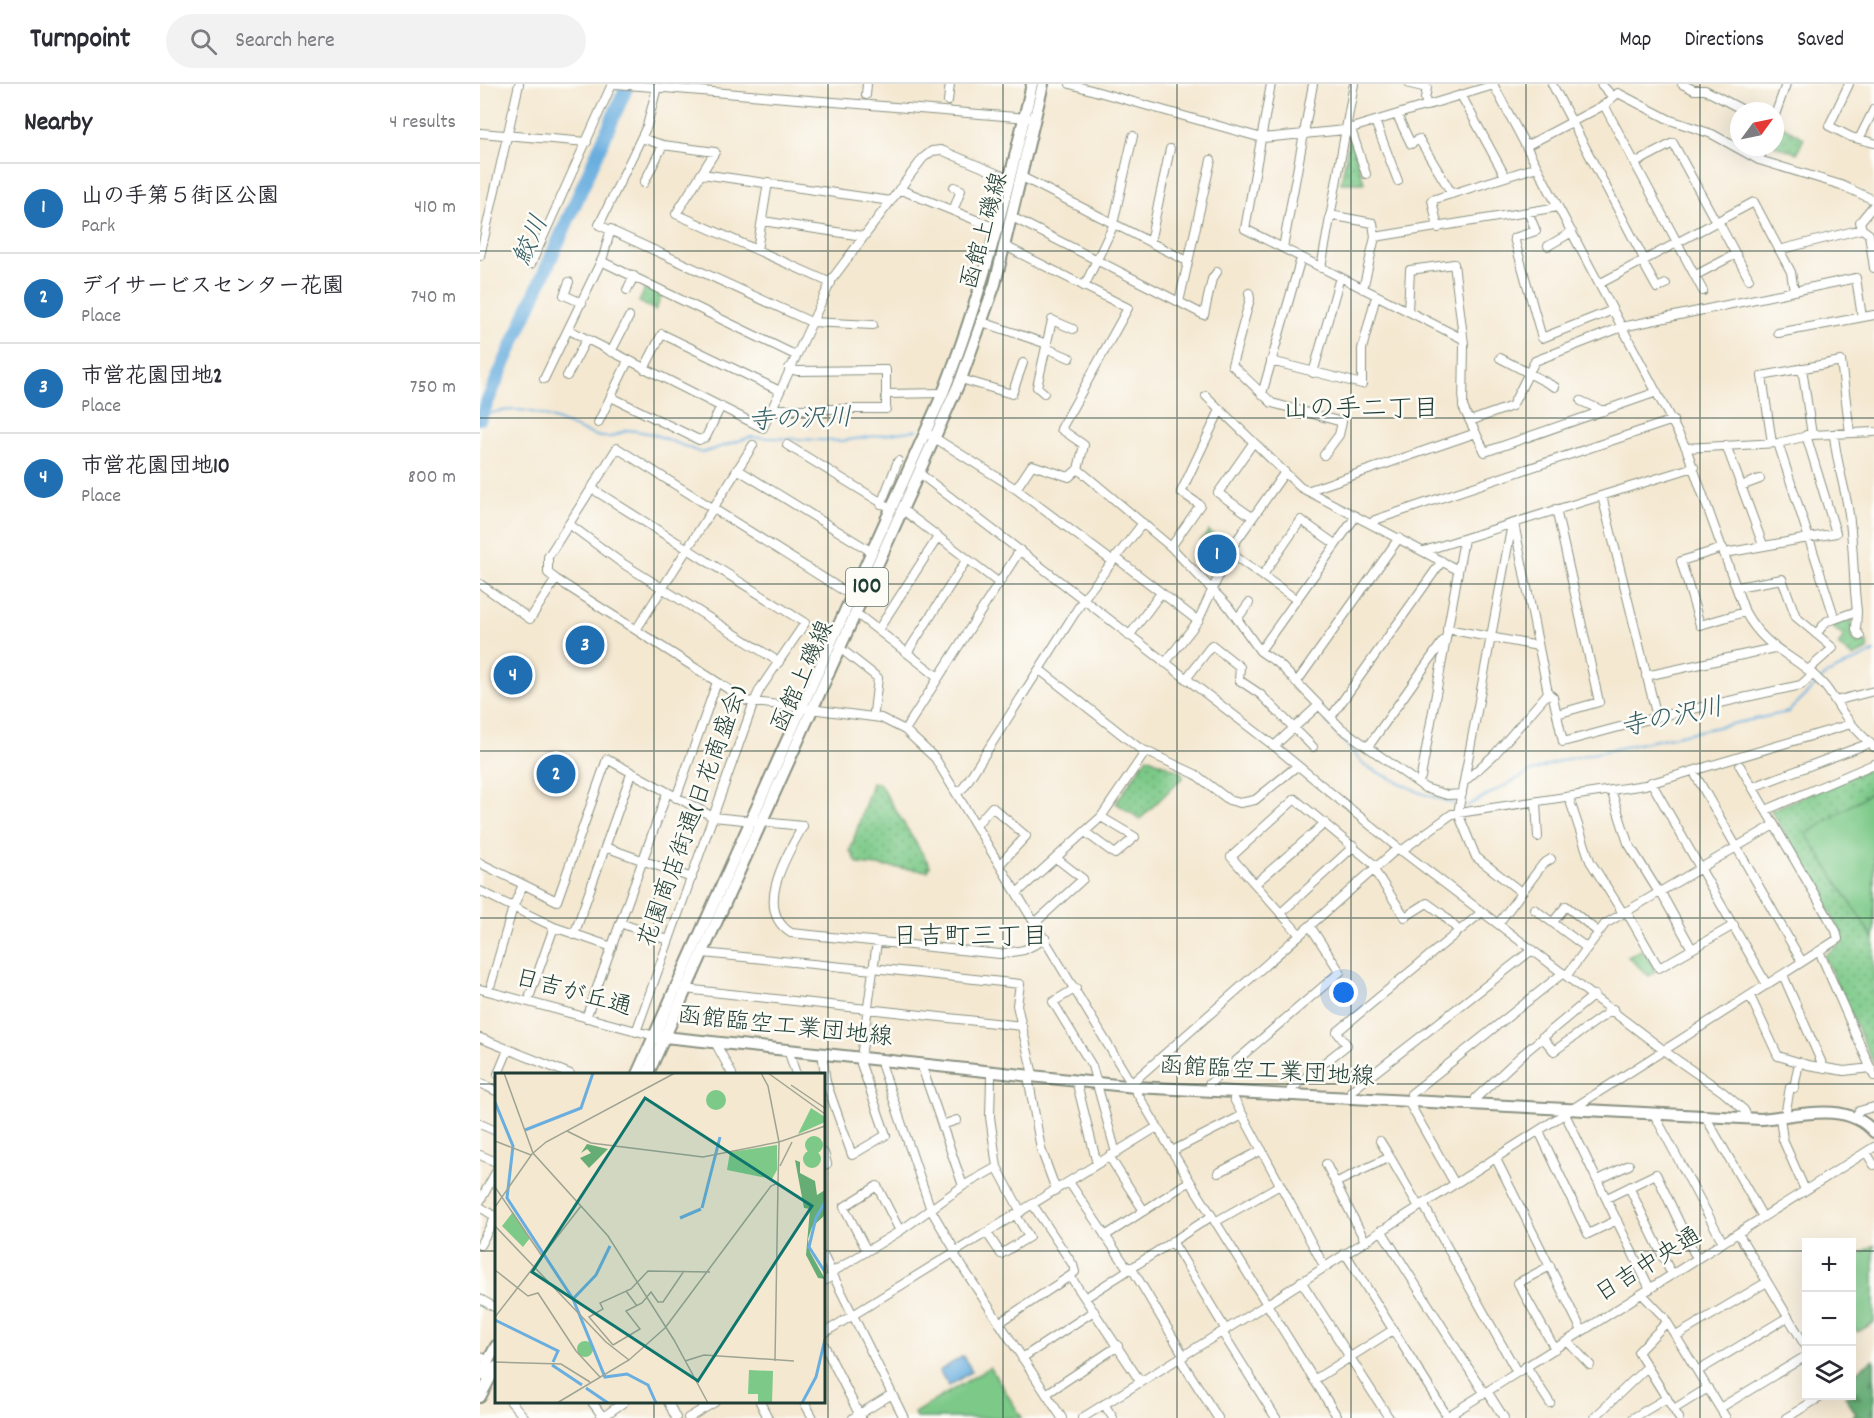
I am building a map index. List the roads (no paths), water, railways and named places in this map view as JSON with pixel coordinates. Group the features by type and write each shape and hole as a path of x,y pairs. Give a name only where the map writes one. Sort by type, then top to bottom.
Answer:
{"main road":[{"name":"函館上磯線","path":"648,1073 660,1036 756,822 931,435 961,379 1005,246 1022,177 1032,84"},
{"name":"函館上磯線","path":"808,708 852,596 872,552 920,473 943,393 968,329 1010,180 1043,84"},
{"name":"函館上磯線","path":"638,1073 660,1036 703,953 756,822"},
{"name":"函館臨空工業団地線","path":"660,1036 1031,1078 1134,1085 1409,1098 1569,1112 1748,1118 1783,1113 1819,1112 1855,1118 1874,1132"},
{"path":"480,1397 489,1379 495,1351"}],"street":[{"path":"480,256 519,84"},
{"path":"531,264 616,84 1030,118"},
{"path":"866,95 867,84"},
{"path":"948,101 950,84"},
{"path":"1070,84 1262,138 1348,129 1493,85 1673,420 1694,467 1745,612 1753,625 1774,648 1824,684 1851,724 1872,745 1753,787"},
{"path":"1270,84 1245,229 1463,339"},
{"path":"1283,248 1313,84"},
{"path":"1321,268 1348,129 1353,84"},
{"path":"1410,84 1427,88 1425,99 1427,106"},
{"path":"1552,84 1657,288 1666,284"},
{"path":"1601,84 1611,96"},
{"path":"1682,84 1694,90 1705,90 1730,103"},
{"path":"1780,102 1786,84"},
{"path":"1849,84 1829,126 1874,143"},
{"path":"657,87 647,126 598,225 611,229 742,293 811,322 873,325"},
{"path":"1526,146 1604,105 1611,96 1618,93 1670,120 1712,134 1759,160 1841,185 1874,202 1860,222 1862,229 1869,234 1874,265"},
{"path":"1461,95 1505,176"},
{"path":"1604,105 1703,291"},
{"path":"1859,139 1874,109"},
{"path":"1397,115 1411,144 1419,139 1452,194"},
{"path":"1375,121 1398,181"},
{"path":"1348,129 1366,174"},
{"path":"480,133 587,142"},
{"path":"1084,287 1113,224 1133,136"},
{"path":"641,138 663,145 715,152 676,214 831,283"},
{"path":"1635,163 1673,143 1749,279"},
{"path":"644,183 663,145"},
{"path":"1150,242 1170,149"},
{"path":"569,330 763,428 795,355 831,283 863,236 923,158 932,151 941,150 1010,180"},
{"path":"1759,160 1761,156"},
{"path":"1179,302 1211,160"},
{"path":"1438,228 1431,200 1537,166"},
{"path":"702,174 891,201"},
{"path":"1022,177 1187,261"},
{"path":"758,250 768,182"},
{"path":"953,211 961,190 954,187"},
{"path":"899,189 998,229"},
{"path":"1599,284 1754,202 1791,272 1794,291"},
{"path":"1375,237 1558,207"},
{"path":"1528,212 1536,231 1514,238 1542,339 1613,310"},
{"path":"1330,215 1373,223 1375,237 1363,289"},
{"path":"1012,217 1204,315 1212,279 1217,272"},
{"path":"762,222 863,236"},
{"path":"544,378 601,261 611,229"},
{"path":"1779,250 1857,233 1862,229"},
{"path":"1548,246 1572,232"},
{"path":"1005,246 1029,256 1084,287 1128,308 1061,429 1084,445 1078,469 1069,477 1032,465 1016,489"},
{"path":"1696,275 1736,254"},
{"path":"1262,394 1301,258"},
{"path":"601,261 795,355"},
{"path":"1408,311 1410,270 1454,264 1463,339 1463,407 1485,452 1657,392"},
{"path":"627,290 634,276"},
{"path":"1312,373 1340,278"},
{"path":"1470,421 1512,406 1535,361 1622,327 1856,278 1862,317"},
{"path":"569,282 564,295 582,303"},
{"path":"1249,293 1250,299 1232,365 1272,403 1342,422 1339,435 1324,454"},
{"path":"1271,361 1362,384 1362,349 1377,296"},
{"path":"1778,333 1874,315"},
{"path":"611,352 629,317"},
{"path":"1044,393 1037,387 1052,320 1073,329"},
{"path":"982,321 1071,357"},
{"path":"644,369 662,334 780,391"},
{"path":"567,376 586,340"},
{"path":"1500,358 1555,387"},
{"path":"598,423 628,361"},
{"path":"1835,619 1775,443 1762,376 1840,361 1850,433"},
{"path":"961,379 1012,394 1023,363"},
{"path":"771,409 886,409 886,370 796,371 789,368"},
{"path":"1745,612 1700,625 1681,561 1724,550 1836,533 1809,435 1802,368"},
{"path":"886,394 943,393"},
{"path":"1206,396 1307,491 1458,570"},
{"path":"611,397 699,440 706,437 721,406"},
{"path":"1581,401 1603,411"},
{"path":"1171,547 1200,505 1181,492 1221,410"},
{"path":"1371,524 1375,520 1673,420"},
{"path":"1686,448 1775,443 1809,435 1874,432"},
{"path":"1307,491 1476,433"},
{"path":"1834,434 1835,453 1850,521 1853,590 1857,611 1856,630 1860,636"},
{"path":"931,435 1016,489 1197,621"},
{"path":"1252,518 1218,493 1253,442"},
{"path":"636,630 753,445"},
{"path":"787,445 881,504 897,510 938,537 999,583"},
{"path":"1726,445 1763,545"},
{"path":"852,596 617,448 548,557 548,573 556,579 717,682 754,702 874,716 904,729 935,758 1076,988 1213,1219 1338,1418"},
{"path":"881,504 898,461"},
{"path":"1424,551 1556,508 1694,467"},
{"path":"737,469 872,552"},
{"path":"1078,469 1171,547 1212,589 1260,651 1279,664 1341,728 1425,788 1447,795 1462,794"},
{"path":"1165,663 1197,621 1229,552 1285,472"},
{"path":"920,473 1274,746 1399,850 1723,1092 1744,1110 1748,1118"},
{"path":"1741,486 1760,479"},
{"path":"591,488 688,549"},
{"path":"1602,496 1657,717"},
{"path":"1556,508 1599,702 1557,714"},
{"path":"1260,651 1356,516"},
{"path":"1263,575 1301,520 1335,544"},
{"path":"957,793 964,787 1084,600 1113,559 1143,523"},
{"path":"569,524 662,588 778,662"},
{"path":"1512,524 1515,528 1534,614 1548,693 1553,697 1563,742 1657,717 1801,685 1813,674 1833,648 1796,617 1782,579 1737,587"},
{"path":"1512,524 1458,813 1476,857 1521,892"},
{"path":"878,630 938,537"},
{"path":"1296,683 1399,538"},
{"path":"1418,783 1421,777 1464,539"},
{"name":"花園商店街通(日花商盛会)","path":"636,1032 754,702 805,623 688,549"},
{"path":"904,729 1020,550"},
{"path":"1229,552 1297,600"},
{"path":"907,653 967,559"},
{"path":"1331,717 1442,561"},
{"path":"480,584 530,619 556,579"},
{"path":"1129,636 1161,593"},
{"path":"1237,619 1249,603"},
{"path":"1816,634 1827,621 1857,611"},
{"path":"861,617 938,677"},
{"path":"1447,633 1490,637 1538,646"},
{"path":"1368,747 1447,633"},
{"path":"1186,679 1212,645 1240,667 1239,680 1260,694 1313,747"},
{"path":"1647,676 1774,648"},
{"path":"845,652 878,678 874,712"},
{"path":"1040,670 1146,751 1195,774 1224,797 1240,803 1260,797 1297,766"},
{"path":"676,798 717,682"},
{"path":"1835,701 1874,691"},
{"path":"1465,781 1494,755 1548,693"},
{"path":"1274,746 1319,705"},
{"path":"1134,1085 1375,868 1452,814 1569,798 1651,782 1851,724"},
{"path":"1018,892 1101,817 1146,751"},
{"path":"480,863 557,901 607,759 713,817 803,826 786,857 774,895 774,911 784,928 801,936 1000,954 1024,950 1046,939"},
{"path":"1766,810 1874,764"},
{"path":"1082,1418 1496,1159 1838,939 1836,931 1740,766"},
{"path":"574,934 631,774"},
{"path":"1696,776 1802,962"},
{"path":"1651,782 1767,985"},
{"path":"1611,790 1628,843 1692,949"},
{"path":"586,1018 667,793"},
{"path":"1569,798 1590,861 1659,968 1734,926"},
{"path":"1300,935 1231,857 1295,799 1354,846 1375,868 1405,917 1426,903 1442,913 1459,932"},
{"path":"1536,803 1538,837"},
{"path":"976,825 992,807 1026,836 1000,864"},
{"path":"1085,832 1115,854 1136,837 1101,817"},
{"path":"1256,884 1324,823"},
{"path":"1455,1184 1409,1098 1565,974 1605,924 1774,825"},
{"path":"1281,913 1354,846"},
{"path":"605,847 692,878"},
{"path":"1036,922 1083,879 1056,858"},
{"path":"1498,924 1543,864 1551,859"},
{"path":"491,984 513,907 523,885"},
{"path":"480,891 554,927 612,947"},
{"path":"1553,922 1566,906 1598,932"},
{"path":"1534,909 1587,948"},
{"path":"1290,1089 1347,1045 1337,1032 1482,912"},
{"path":"620,923 665,939"},
{"path":"1209,1084 1340,972 1310,926"},
{"path":"530,995 554,927"},
{"path":"862,1050 877,942"},
{"path":"1351,1091 1532,950"},
{"path":"1750,996 1778,1056 1824,1068 1872,1072 1819,951"},
{"path":"703,953 1020,984 1017,1005 1031,1078 1041,1149 1056,1190"},
{"path":"1783,975 1824,1068"},
{"path":"1076,988 1053,1002 1092,1066 1112,1155 1144,1211"},
{"name":"日吉が丘通","path":"480,989 636,1032 660,1036"},
{"path":"685,989 1022,1026"},
{"path":"1476,1098 1542,1037 1594,995"},
{"path":"1542,1037 1554,1051 1613,1009"},
{"path":"480,1038 567,1073"},
{"path":"715,1042 731,1073"},
{"path":"498,1073 508,1050"},
{"path":"788,1050 796,1073"},
{"path":"823,1060 830,1093 852,1155 886,1135 861,1064"},
{"path":"1799,1062 1783,1113 1783,1140 1805,1190"},
{"path":"882,1066 931,1209 955,1253 1062,1418"},
{"path":"923,1070 963,1186"},
{"path":"987,1233 1001,1254 1029,1237 997,1167 990,1118 991,1077"},
{"path":"1076,1080 1096,1164"},
{"path":"480,1083 494,1090"},
{"path":"1234,1099 1324,1266"},
{"path":"1855,1118 1859,1111 1874,1107"},
{"path":"1569,1112 1598,1180 1650,1289"},
{"path":"1654,1114 1720,1237"},
{"path":"1172,1151 1243,1115"},
{"path":"1705,1116 1760,1212"},
{"path":"942,1125 957,1120"},
{"path":"480,1124 495,1131"},
{"path":"825,1333 1157,1127"},
{"path":"1539,1131 1588,1234 1617,1220"},
{"path":"1380,1141 1421,1205 1517,1372"},
{"name":"日吉中央通","path":"1446,1416 1484,1389 1517,1372 1567,1341 1874,1147"},
{"path":"1218,1173 1262,1150"},
{"path":"1866,1152 1874,1165"},
{"path":"480,1155 495,1162"},
{"path":"1335,1183 1390,1157"},
{"path":"1496,1159 1582,1331"},
{"path":"1326,1164 1365,1241"},
{"path":"1598,1180 1629,1165"},
{"path":"825,1280 963,1186 997,1167"},
{"path":"480,1201 495,1174"},
{"path":"1607,1198 1656,1174 1694,1253"},
{"path":"1105,1236 1190,1181"},
{"path":"1069,1182 1129,1268 1218,1418"},
{"path":"1085,1298 1172,1241 1280,1185"},
{"path":"867,1251 844,1207 877,1186 900,1231"},
{"path":"1629,1187 1669,1269"},
{"path":"999,1323 1075,1272 1073,1265 1033,1205"},
{"path":"480,1207 495,1216"},
{"path":"480,1245 495,1219"},
{"path":"1381,1230 1504,1418"},
{"path":"1738,1233 1805,1346"},
{"path":"1172,1241 1276,1418"},
{"path":"1345,1253 1446,1416"},
{"path":"825,1259 904,1418"},
{"path":"1518,1283 1550,1266"},
{"path":"1513,1274 1555,1348"},
{"path":"1070,1276 1140,1381"},
{"path":"1301,1281 1389,1418"},
{"path":"1676,1336 1767,1282"},
{"path":"1642,1294 1667,1322 1726,1418"},
{"path":"480,1299 495,1307"},
{"path":"1022,1358 1094,1311"},
{"path":"1698,1371 1788,1317"},
{"path":"1667,1322 1638,1352 1679,1418"},
{"path":"1314,1380 1393,1330"},
{"path":"1567,1341 1590,1365"},
{"path":"1046,1394 1118,1346"},
{"path":"825,1347 857,1417 891,1394"},
{"path":"1720,1408 1802,1358"},
{"path":"1526,1366 1550,1403"},
{"path":"1594,1418 1647,1366"},
{"path":"1674,1409 1708,1388"},
{"path":"1633,1418 1667,1398"},
{"path":"1786,1418 1814,1400"},
{"path":"513,1403 525,1418"},
{"path":"593,1403 603,1417 621,1403"},
{"path":"669,1403 675,1418"},
{"path":"688,1418 712,1403"},
{"path":"761,1403 768,1418"},
{"path":"805,1403 813,1418"},
{"path":"1104,1404 1113,1418"}],"water":[{"path":"963,1356 972,1371 949,1386 939,1371"}],"waterway":[{"name":"鮫川","path":"480,418 628,84"},
{"name":"寺の沢川","path":"480,417 497,412 527,411 600,437 611,437 627,430 636,431 653,434 702,453 750,437 841,441 917,430"},
{"name":"寺の沢川","path":"1467,806 1530,772 1563,760 1788,712 1827,674 1874,652"},
{"name":"寺の沢川","path":"1326,721 1365,766 1421,793 1454,804"}],"place":[{"name":"山の手第５街区公園","path":"1217,554"},
{"name":"市営花園団地2","path":"585,645"},
{"name":"市営花園団地10","path":"513,675"},
{"name":"デイサービスセンター花園","path":"556,774"}],"district":[{"name":"山の手二丁目","path":"1361,410"},
{"name":"日吉町三丁目","path":"970,938"}]}
